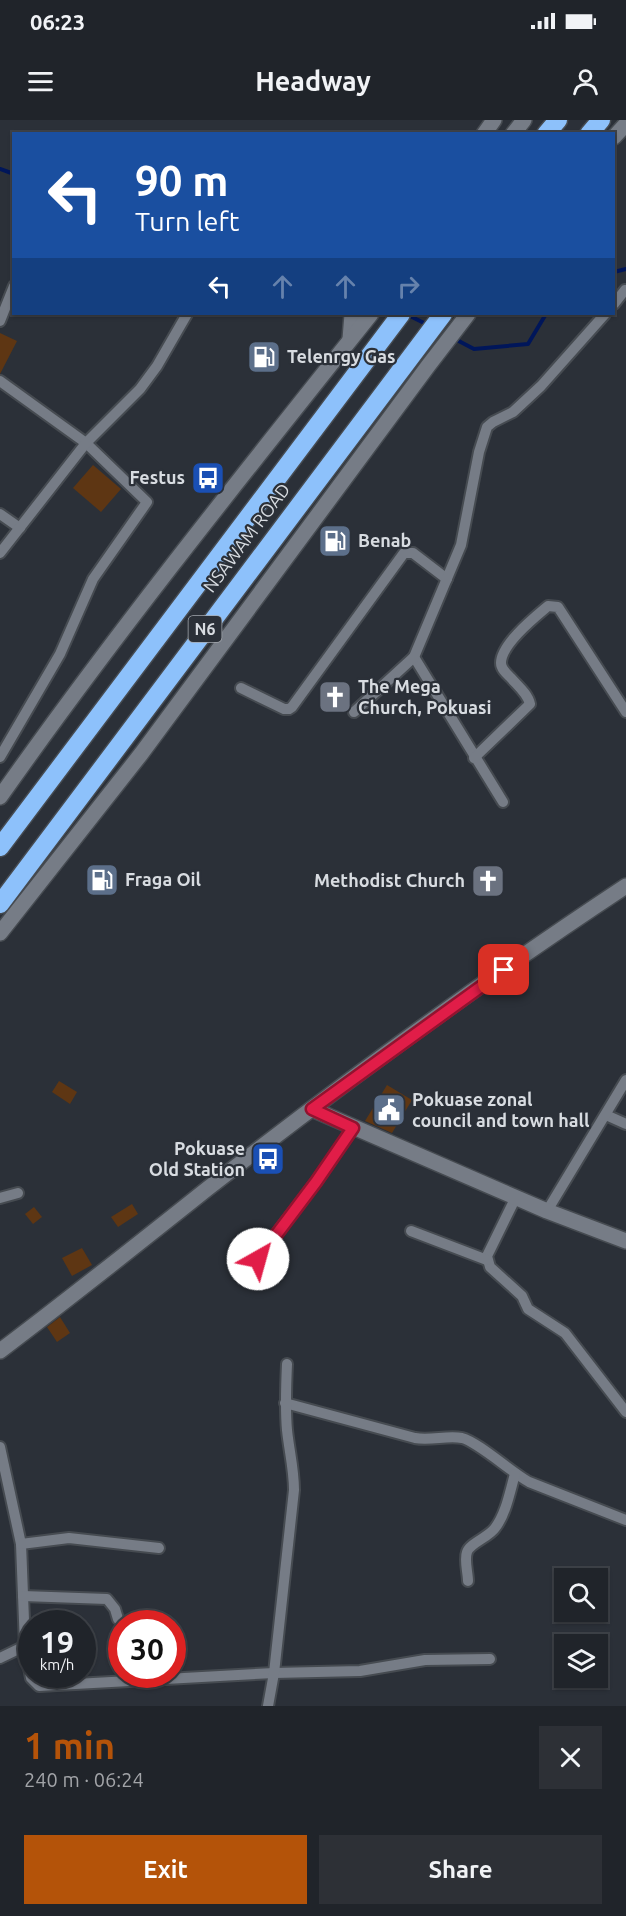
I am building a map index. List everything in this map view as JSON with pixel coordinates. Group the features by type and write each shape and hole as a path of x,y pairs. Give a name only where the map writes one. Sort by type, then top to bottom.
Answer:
{"highway":[{"path":"548,132 558,120"},
{"path":"591,132 601,120"},
{"name":"NSAWAM ROAD","path":"0,848 400,315"},
{"name":"NSAWAM ROAD","path":"0,904 439,319"}],"main road":[{"path":"615,136 626,124"},
{"path":"350,339 352,315"},
{"path":"0,797 44,735 156,588 370,315"},
{"path":"0,933 141,753 467,315"},
{"path":"0,1351 64,1304 312,1109 450,1007 626,886"},
{"path":"312,1109 548,1211 626,1241"}],"street":[{"path":"615,303 625,290"},
{"path":"0,321 12,291"},
{"path":"0,553 86,443 140,389 157,366 186,315"},
{"path":"354,712 414,657 461,545 479,452 487,428 493,422 513,412 541,386 604,315"},
{"path":"0,381 86,443 147,502 93,579 60,654 0,758"},
{"path":"0,514 20,528"},
{"path":"241,688 284,709 292,707 404,554 413,553 447,579"},
{"path":"474,758 530,704 528,698 503,669 501,662 508,646 532,619 548,606 558,607 626,712"},
{"path":"414,657 503,802"},
{"path":"548,1211 626,1080"},
{"path":"606,1114 626,1124"},
{"path":"258,1259 353,1128"},
{"path":"0,1198 18,1193"},
{"path":"487,1260 516,1197"},
{"path":"411,1231 487,1260 490,1267 522,1296 528,1309 565,1333 626,1412"},
{"path":"268,1706 274,1673 294,1490 285,1403 287,1364"},
{"path":"285,1403 415,1438 426,1440 463,1438 529,1482 626,1520"},
{"path":"0,1447 21,1544 24,1610"},
{"path":"468,1581 466,1552 495,1528 500,1520 515,1474"},
{"path":"21,1544 69,1538 159,1548"},
{"path":"23,1596 107,1599 115,1610"},
{"path":"0,1658 18,1649"},
{"path":"96,1683 274,1673 360,1671 425,1660 490,1659"}],"building":[{"path":"0,333 17,341 0,374"},
{"path":"93,465 121,489 101,512 73,488"},
{"path":"59,1081 77,1092 70,1104 52,1092"},
{"name":"Pokuase zonal council and town hall","path":"387,1085 412,1100 392,1133 365,1121"},
{"path":"132,1204 138,1214 118,1227 111,1217"},
{"path":"34,1207 42,1217 33,1224 25,1214"},
{"path":"82,1248 92,1265 72,1276 62,1258"},
{"path":"60,1317 70,1333 57,1342 47,1327"}],"waterway":[{"path":"0,169 12,173"},
{"path":"615,272 626,269"},
{"path":"408,315 428,325"},
{"path":"453,338 474,349 528,344 545,315"}],"place":[{"name":"Telenrgy Gas","path":"264,357"},
{"name":"Festus","path":"208,478"},
{"name":"Benab","path":"335,541"},
{"name":"The Mega Church, Pokuasi","path":"335,697"},
{"name":"Fraga Oil","path":"102,880"},
{"name":"Methodist Church","path":"488,881"},
{"name":"Pokuase zonal council and town hall","path":"389,1110"},
{"name":"Pokuase Old Station","path":"268,1159"}],"route":[{"path":"258,1259 353,1128 312,1109 504,970"}]}
